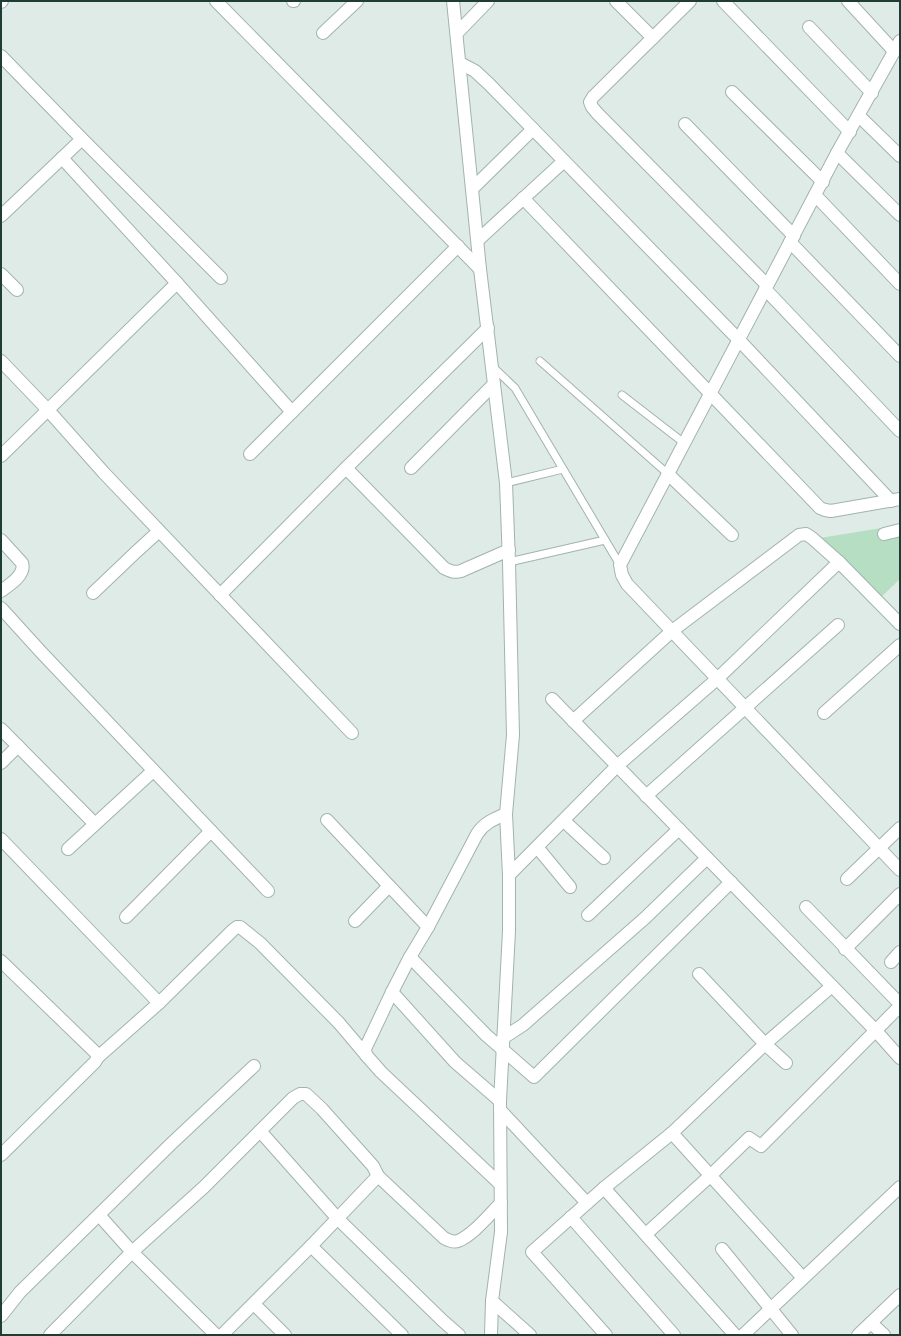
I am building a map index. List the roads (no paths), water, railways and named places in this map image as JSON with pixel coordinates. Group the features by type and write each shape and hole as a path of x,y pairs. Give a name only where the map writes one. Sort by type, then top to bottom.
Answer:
{"street":[{"path":"216,1 480,269"},
{"path":"453,1 480,269 506,483 509,556 512,735 506,814 509,875 509,931 501,1106 501,1232 492,1301 491,1335"},
{"path":"457,33 488,1"},
{"path":"616,1 653,38"},
{"path":"690,1 593,97 590,102 592,107 766,287 900,431"},
{"path":"723,1 850,132"},
{"path":"848,1 897,46 837,153 620,565 622,575 627,584 900,870"},
{"path":"323,33 353,2"},
{"path":"809,27 872,93"},
{"path":"1,56 221,278"},
{"path":"460,63 475,71 533,129 895,500"},
{"path":"732,92 823,182"},
{"path":"859,116 900,156"},
{"path":"685,124 900,356"},
{"path":"472,189 533,129"},
{"path":"1,216 82,139"},
{"path":"837,153 900,215"},
{"path":"62,158 177,283 292,412"},
{"path":"478,240 564,161"},
{"path":"816,195 900,284"},
{"path":"523,198 710,392 814,503 825,510 895,500"},
{"path":"250,454 458,246"},
{"path":"1,274 17,290"},
{"path":"1,456 177,283"},
{"path":"220,595 488,328"},
{"path":"1,361 48,410 104,473 352,733"},
{"path":"411,468 494,384"},
{"path":"346,468 444,568 455,572 461,571 509,556"},
{"path":"668,474 732,535"},
{"path":"884,534 900,530"},
{"path":"93,594 159,531"},
{"path":"573,721 672,632 799,535 806,534 812,538 839,562 900,624"},
{"path":"1,540 22,563 23,567 21,573 1,591"},
{"path":"509,875 617,766 717,679 839,562"},
{"path":"1,608 153,771 268,891"},
{"path":"646,796 838,625"},
{"path":"824,713 900,645"},
{"path":"552,699 876,1031 900,1058"},
{"path":"1,729 95,824"},
{"path":"1,763 18,746"},
{"path":"68,849 153,771"},
{"path":"366,1055 365,1049 367,1042 392,992 481,828 488,822 506,814"},
{"path":"327,820 428,927"},
{"path":"564,821 604,858"},
{"path":"847,879 900,828"},
{"path":"588,915 679,829"},
{"path":"126,916 211,831"},
{"path":"1,839 159,1003"},
{"path":"537,847 570,887"},
{"path":"503,1044 645,918 707,858"},
{"path":"410,957 486,1034 503,1044 534,1077 731,882"},
{"path":"355,921 389,886"},
{"path":"845,949 900,894"},
{"path":"646,1234 710,1176 749,1138 761,1146 900,1005 806,907"},
{"path":"1,1155 92,1066 98,1057 159,1003 233,930 240,927 260,943 339,1023 380,1072 500,1184"},
{"path":"891,962 900,952"},
{"path":"1,961 96,1053 98,1057"},
{"path":"699,974 765,1044 786,1063"},
{"path":"606,1335 532,1252 604,1188 672,1133 765,1044 832,986"},
{"path":"392,992 455,1062 501,1106 587,1203"},
{"path":"1,1316 20,1292 254,1066"},
{"path":"50,1335 132,1252 204,1187 293,1098 300,1094 306,1094 322,1109 373,1166 378,1176 450,1242 458,1241 468,1235 501,1204"},
{"path":"260,1131 338,1219 443,1321 460,1335"},
{"path":"672,1133 803,1278"},
{"path":"222,1335 338,1219 378,1176"},
{"path":"743,1335 900,1187"},
{"path":"604,1188 735,1335"},
{"path":"99,1215 132,1252 216,1335"},
{"path":"571,1217 674,1335"},
{"path":"311,1246 402,1335"},
{"path":"722,1249 792,1335"},
{"path":"858,1335 900,1295"},
{"path":"492,1301 530,1335"},
{"path":"254,1304 285,1335"},
{"path":"871,1322 884,1335"}],"lane":[{"path":"540,361 668,474"},
{"path":"492,366 515,388 620,565"},
{"path":"622,395 684,443"},
{"path":"506,483 563,469"},
{"path":"509,556 605,540"}]}
